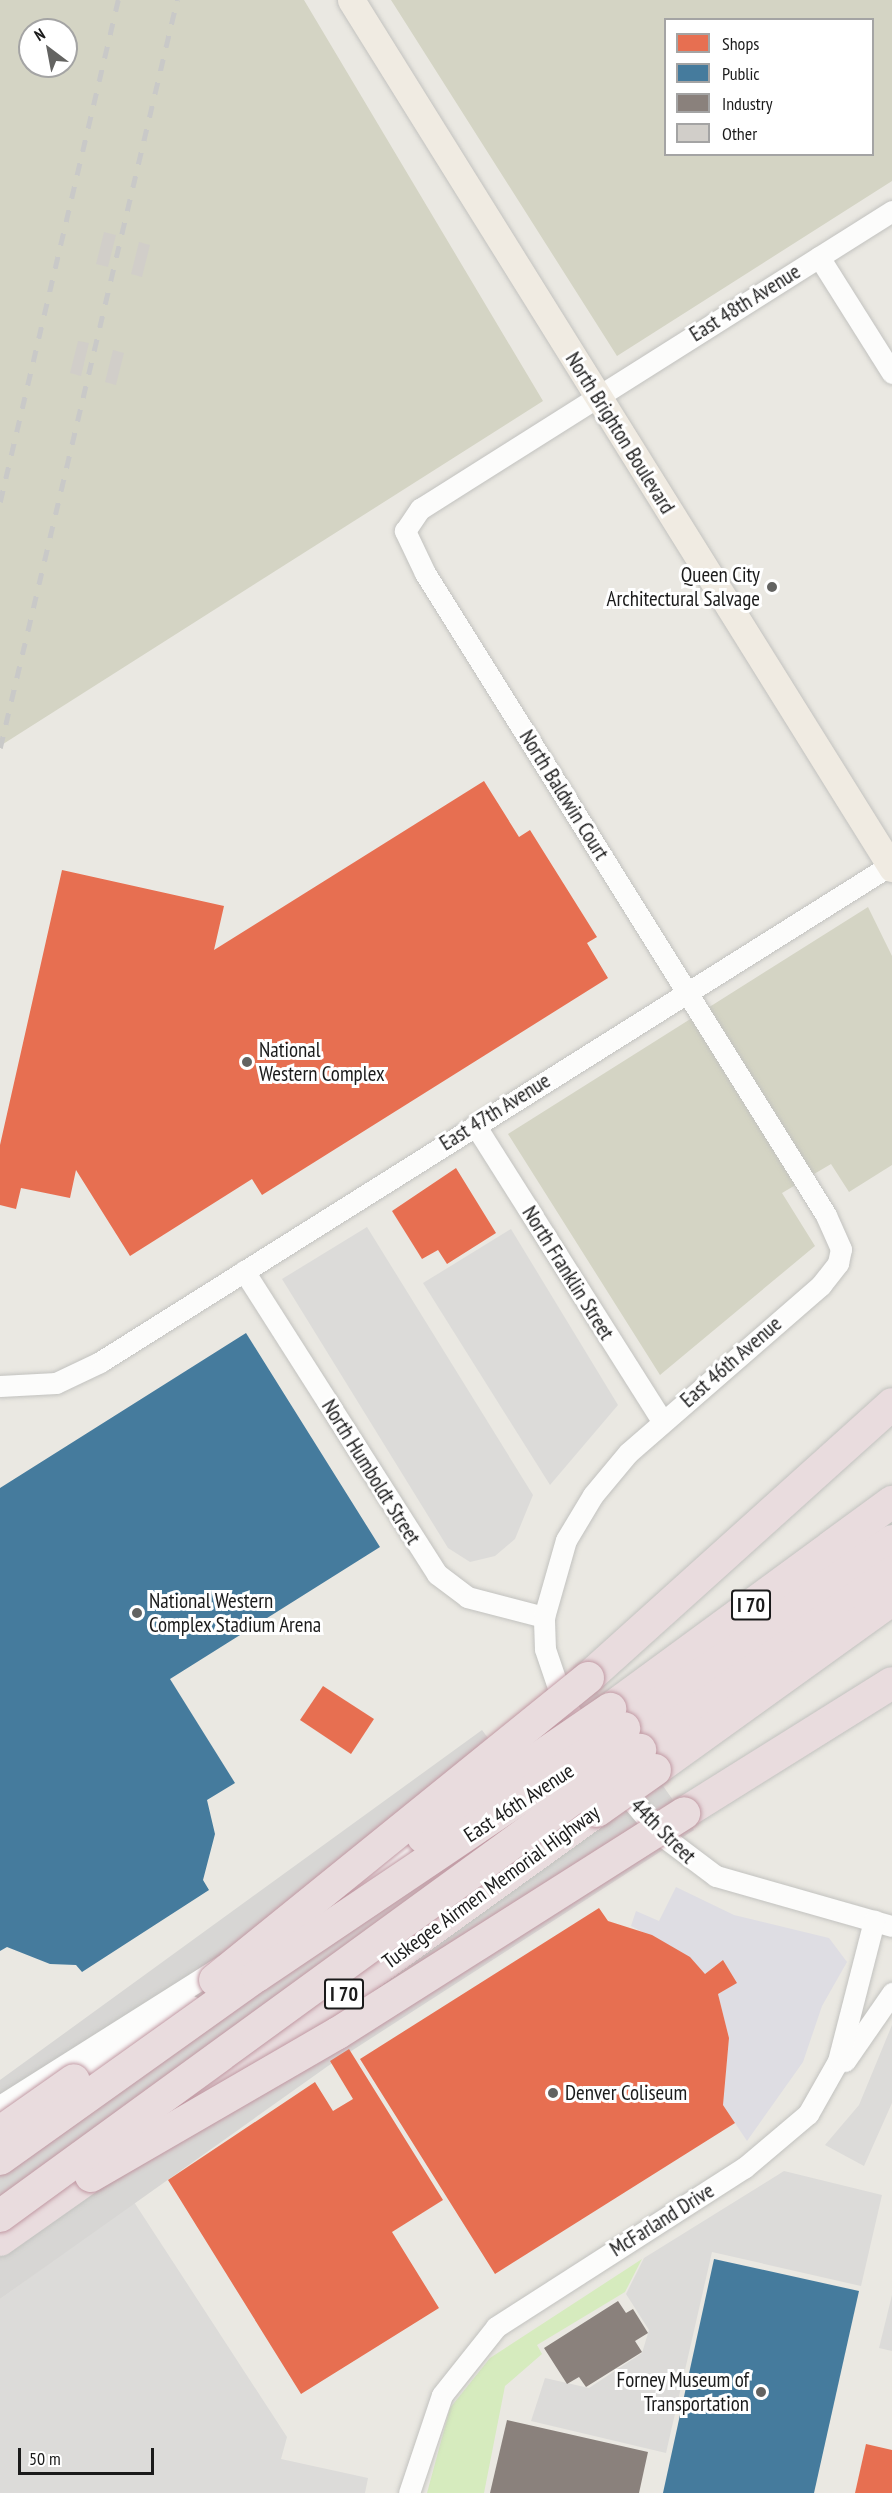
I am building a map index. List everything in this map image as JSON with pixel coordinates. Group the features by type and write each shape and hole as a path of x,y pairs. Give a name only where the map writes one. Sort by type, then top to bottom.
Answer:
{"highway":[{"path":"244,1959 588,1678 892,1404"},
{"name":"Tuskegee Airmen Memorial Highway","path":"91,2176 632,1739 892,1502"},
{"path":"0,2216 892,1541"},
{"path":"0,2159 257,1976 892,1572"},
{"name":"Tuskegee Airmen Memorial Highway","path":"244,1959 632,1739 892,1599"},
{"path":"91,2176 338,2033 892,1683"},
{"name":"I 70","path":"0,2132 244,1959"},
{"name":"I 70","path":"0,2240 91,2176"}],"main road":[{"name":"North Brighton Boulevard","path":"351,0 892,866"}],"street":[{"name":"East 48th Avenue","path":"597,396 892,211"},
{"path":"819,257 892,373"},
{"name":"North Baldwin Court","path":"597,396 420,509 407,522 406,541 838,1237 838,1263"},
{"name":"East 47th Avenue","path":"0,1386 56,1383 100,1362 475,1125 892,866"},
{"name":"North Franklin Street","path":"475,1125 662,1421"},
{"name":"East 46th Avenue","path":"544,1617 578,1518 608,1476 662,1421 821,1285 838,1263"},
{"name":"North Humboldt Street","path":"244,1271 437,1574 467,1597 544,1617"},
{"name":"44th Street","path":"544,1617 551,1676 592,1749 647,1819 697,1866 743,1887 883,1923"},
{"name":"East 46th Avenue","path":"0,2106 555,1759 592,1749"},
{"name":"McFarland Drive","path":"409,2493 442,2395 489,2334 515,2312 776,2145 828,2087 883,1923"},
{"path":"828,2087 892,1993"}],"shaded area":[{"path":"0,0 304,0 543,401 0,746"},
{"path":"391,0 892,0 892,181 617,356"},
{"path":"868,907 892,956 892,1165 849,1192 831,1164 782,1193 815,1246 660,1375 508,1134"},
{"path":"367,1227 533,1495 515,1539 495,1556 470,1562 448,1548 282,1279"},
{"path":"511,1229 618,1405 550,1485 423,1283"},
{"path":"676,1887 734,1915 829,1938 847,1962 822,2006 803,2062 747,2141 723,2105 729,2038 718,1994 737,1983 723,1961 705,1974 670,1946 631,1926 636,1911 659,1921"},
{"path":"892,2025 892,2103 864,2166 825,2145 859,2105"},
{"path":"784,2171 882,2195 861,2286 712,2252 666,2453 531,2421 545,2378 589,2388 642,2353 649,2330 626,2294 644,2258"},
{"path":"134,2202 287,2437 281,2459 368,2478 365,2493 0,2493 0,2299"},
{"path":"892,2295 892,2351 879,2348"}],"green space":[{"path":"642,2259 625,2292 537,2345 542,2354 505,2386 484,2493 427,2493 450,2408 490,2358"}],"pier":[{"path":"581,1669 694,1830 328,2066 0,2299 0,2080 482,1730 491,1742"}],"building: Shops":[{"name":"National Western Complex","path":"484,781 519,837 530,830 597,937 587,943 608,978 262,1195 252,1179 130,1256 76,1170 70,1198 21,1188 16,1209 0,1205 0,1145 62,870 224,906 214,950"},
{"path":"456,1168 496,1233 447,1264 438,1250 422,1259 392,1211"},
{"path":"323,1686 374,1719 351,1754 300,1720"},
{"name":"Denver Coliseum","path":"599,1908 608,1921 652,1935 690,1957 705,1974 723,1960 737,1983 718,1994 729,2038 723,2105 735,2123 495,2274 360,2059"},
{"path":"349,2049 443,2200 392,2232 439,2308 301,2394 168,2180 315,2082 333,2111 353,2099 330,2061"},
{"path":"866,2444 892,2450 892,2493 855,2493"}],"building: Public":[{"name":"National Western Complex Stadium Arena","path":"246,1333 380,1547 170,1679 235,1783 207,1800 215,1834 203,1880 209,1890 82,1972 76,1965 50,1964 7,1947 0,1951 0,1488"},
{"name":"Forney Museum of Transportation","path":"714,2259 859,2291 814,2493 663,2493"}],"building: Industry":[{"path":"618,2301 626,2313 633,2309 648,2333 635,2341 642,2352 586,2387 579,2377 567,2384 544,2348"},
{"path":"507,2420 648,2452 639,2493 490,2493"}],"building: Other":[{"path":"104,232 116,235 108,267 96,264"},
{"path":"139,242 150,245 142,277 131,274"},
{"path":"78,341 89,343 81,376 70,373"},
{"path":"113,350 124,353 116,385 105,382"}],"railway":[{"path":"0,502 118,0"},
{"path":"0,748 177,0"}],"place":[{"name":"Queen City Architectural Salvage","path":"772,587"},
{"name":"National Western Complex","path":"247,1062"},
{"name":"National Western Complex Stadium Arena","path":"137,1613"},
{"name":"Denver Coliseum","path":"553,2093"},
{"name":"Forney Museum of Transportation","path":"761,2392"}]}
